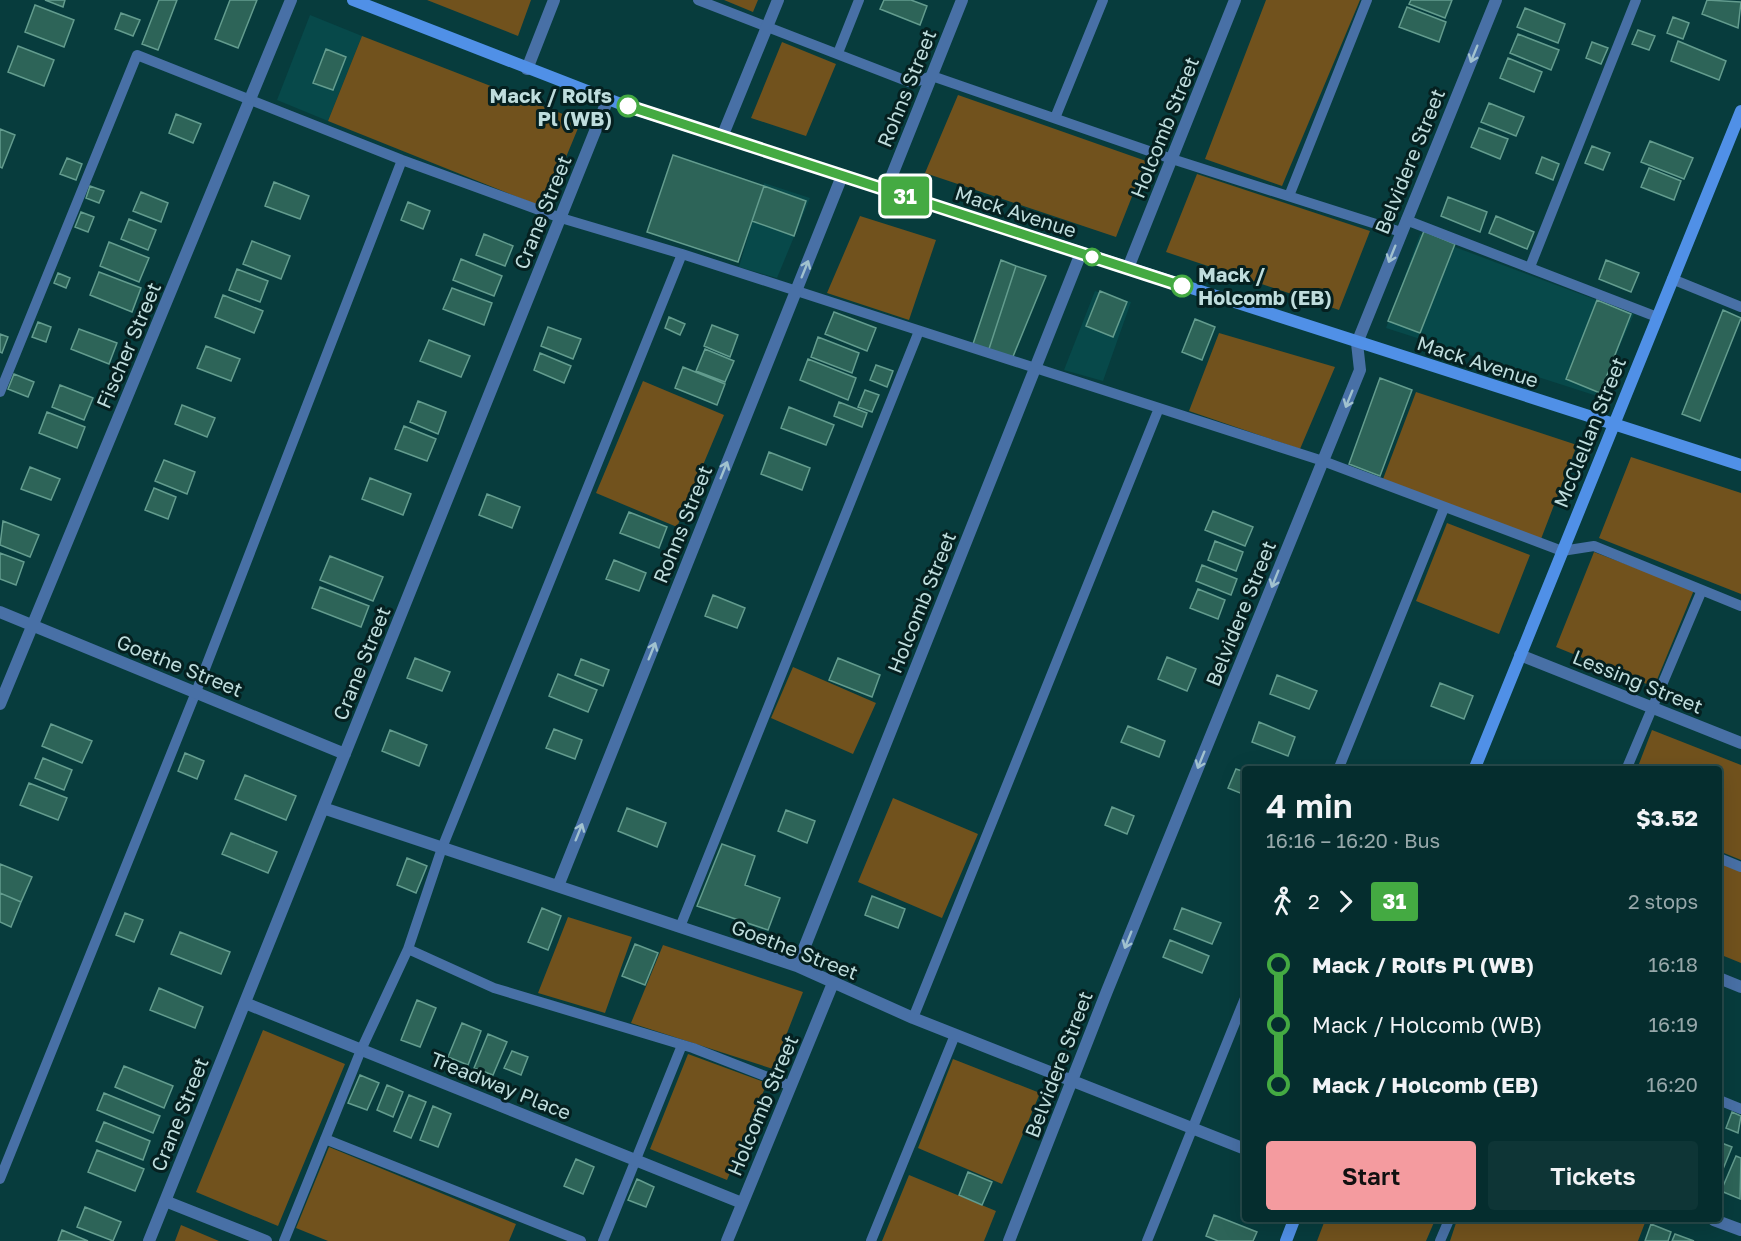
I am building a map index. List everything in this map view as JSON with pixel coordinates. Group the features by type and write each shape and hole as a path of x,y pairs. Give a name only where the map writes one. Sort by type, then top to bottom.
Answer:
{"main road":[{"name":"Mack Avenue","path":"353,0 608,99 1357,343 1741,465"},
{"name":"McClellan Street","path":"1476,766 1672,279 1736,138 1741,111"},
{"path":"1286,1241 1293,1222"}],"street":[{"name":"Fischer Street","path":"0,704 252,100 291,0"},
{"path":"527,69 554,0"},
{"path":"722,137 778,0"},
{"name":"Rohns Street","path":"886,190 962,0"},
{"name":"Holcomb Street","path":"1128,268 1235,0"},
{"name":"Belvidere Street","path":"1009,1241 1073,1083 1107,991 1360,370 1357,343 1496,0"},
{"name":"Crane Street","path":"149,1241 608,99"},
{"name":"Rohns Street","path":"558,886 842,176"},
{"name":"Holcomb Street","path":"797,966 1081,253"},
{"name":"Goethe Street","path":"0,612 345,754"},
{"name":"Lessing Street","path":"1520,655 1741,743"},
{"name":"Goethe Street","path":"323,808 797,966 913,1018 1242,1148"},
{"path":"1722,979 1741,987"},
{"name":"Holcomb Street","path":"727,1241 833,983"},
{"name":"Treadway Place","path":"245,1003 742,1203"},
{"path":"165,1201 266,1241"},
{"path":"1719,1222 1741,1230"}],"lane":[{"path":"698,0 912,83 932,76 1172,159 1401,232"},
{"path":"838,53 859,0"},
{"path":"1055,118 1102,0"},
{"path":"1289,196 1367,0"},
{"path":"1530,267 1636,0"},
{"path":"0,392 136,55 402,160 561,219 682,254 1323,461 1562,551 1594,546 1741,606"},
{"path":"0,1179 196,692 402,160"},
{"path":"1406,220 1657,316"},
{"path":"284,1241 361,1050 408,949 442,848 682,254"},
{"path":"1672,279 1741,307"},
{"path":"680,927 920,331"},
{"path":"913,1018 1159,408"},
{"path":"1340,766 1444,508"},
{"path":"1628,766 1702,590"},
{"path":"1722,859 1741,867"},
{"path":"408,949 494,988 682,1045 791,1086"},
{"path":"1147,1241 1242,1005"},
{"path":"872,1241 955,1035"},
{"path":"603,1241 682,1045"},
{"path":"1722,1101 1741,1109"},
{"path":"325,1139 581,1241"},
{"path":"1440,1241 1448,1222"}],"shaded area":[{"path":"427,0 531,0 518,36"},
{"path":"724,0 758,0 753,12"},
{"path":"1266,0 1360,0 1282,186 1205,159"},
{"path":"310,15 362,36 328,121 277,100"},
{"path":"362,36 581,121 545,208 328,121"},
{"path":"782,42 836,64 806,136 751,118"},
{"path":"958,95 1146,161 1116,237 925,173"},
{"path":"1197,174 1370,231 1339,310 1166,252"},
{"path":"764,183 810,198 777,278 739,267"},
{"path":"860,216 936,240 909,320 827,293"},
{"path":"1420,234 1634,314 1597,396 1386,328"},
{"path":"1095,291 1131,302 1103,381 1064,370"},
{"path":"1219,333 1335,367 1300,449 1189,411"},
{"path":"643,381 724,415 677,527 596,493"},
{"path":"1416,392 1577,445 1541,539 1383,479"},
{"path":"1631,457 1741,493 1741,594 1599,538"},
{"path":"1447,523 1530,555 1499,634 1416,601"},
{"path":"1594,552 1694,590 1654,687 1556,647"},
{"path":"793,667 876,703 853,754 771,718"},
{"path":"1652,730 1741,765 1741,860 1722,852 1722,766 1638,766"},
{"path":"893,798 978,834 942,918 858,882"},
{"path":"1722,863 1741,871 1741,963 1722,955"},
{"path":"568,917 632,937 605,1013 538,993"},
{"path":"663,945 803,992 773,1069 631,1023"},
{"path":"263,1030 345,1064 278,1226 196,1192"},
{"path":"688,1054 767,1083 727,1180 650,1149"},
{"path":"953,1059 1040,1093 1002,1184 918,1148"},
{"path":"329,1147 516,1224 509,1241 328,1241 296,1228"},
{"path":"909,1175 996,1211 984,1241 882,1241"},
{"path":"1324,1222 1434,1222 1426,1241 1317,1241"},
{"path":"1456,1222 1645,1222 1638,1241 1450,1241"},
{"path":"181,1225 219,1241 175,1241"}],"building":[{"path":"45,0 65,0 63,7"},
{"path":"159,0 177,0 158,50 142,44"},
{"path":"230,0 257,0 238,48 215,39"},
{"path":"884,0 911,0 927,6 920,25 880,9"},
{"path":"1411,0 1452,0 1445,18 1409,4"},
{"path":"1707,0 1741,2 1738,28 1702,14"},
{"path":"35,5 74,20 64,47 25,32"},
{"path":"1407,7 1446,22 1439,42 1399,27"},
{"path":"1525,8 1565,24 1558,43 1517,27"},
{"path":"121,13 140,20 133,36 115,29"},
{"path":"1673,17 1689,23 1683,39 1667,33"},
{"path":"1638,30 1655,36 1649,50 1632,44"},
{"path":"1518,34 1559,50 1551,70 1510,53"},
{"path":"1678,41 1726,61 1719,80 1671,61"},
{"path":"1592,42 1608,48 1601,64 1586,58"},
{"path":"18,46 54,60 44,86 8,72"},
{"path":"326,49 346,57 333,90 313,83"},
{"path":"1508,58 1542,72 1534,92 1500,78"},
{"path":"1489,103 1524,117 1516,136 1481,122"},
{"path":"176,114 201,124 193,143 169,133"},
{"path":"1479,128 1508,139 1500,159 1471,147"},
{"path":"0,129 15,135 2,168 0,167"},
{"path":"1650,141 1693,158 1684,179 1641,162"},
{"path":"1592,146 1610,153 1603,170 1585,163"},
{"path":"673,155 764,186 738,262 647,232"},
{"path":"1542,157 1559,164 1553,180 1536,173"},
{"path":"67,158 82,164 76,180 60,174"},
{"path":"1649,168 1681,181 1674,200 1641,187"},
{"path":"274,182 309,196 300,219 265,206"},
{"path":"90,186 104,191 99,203 86,198"},
{"path":"764,186 806,201 794,236 752,221"},
{"path":"141,192 168,203 161,222 133,211"},
{"path":"1448,197 1487,212 1480,232 1441,216"},
{"path":"408,202 430,211 423,229 401,220"},
{"path":"81,212 94,217 88,232 75,227"},
{"path":"1496,216 1534,232 1527,249 1489,233"},
{"path":"129,219 156,230 148,250 121,239"},
{"path":"1424,231 1455,244 1420,333 1388,321"},
{"path":"484,234 513,246 505,266 476,255"},
{"path":"252,241 290,256 281,279 243,264"},
{"path":"109,242 149,258 139,282 100,266"},
{"path":"461,259 502,276 494,296 453,280"},
{"path":"1001,260 1016,266 988,352 972,347"},
{"path":"1606,260 1639,273 1631,292 1599,279"},
{"path":"1016,266 1046,276 1012,359 988,352"},
{"path":"237,269 268,281 260,302 229,290"},
{"path":"99,272 141,288 132,312 90,295"},
{"path":"58,273 70,278 66,288 54,283"},
{"path":"452,288 492,303 484,325 443,309"},
{"path":"1100,291 1127,302 1113,337 1086,326"},
{"path":"223,295 263,311 254,333 215,317"},
{"path":"1597,300 1631,314 1600,393 1566,379"},
{"path":"1723,310 1741,318 1700,421 1682,414"},
{"path":"834,312 876,328 867,351 825,334"},
{"path":"669,317 685,324 680,335 665,328"},
{"path":"1195,319 1215,327 1202,360 1182,352"},
{"path":"38,322 51,327 46,342 32,337"},
{"path":"712,325 738,335 730,357 704,346"},
{"path":"548,327 581,339 573,359 541,346"},
{"path":"79,329 117,343 109,364 71,349"},
{"path":"0,334 8,337 2,353 0,352"},
{"path":"818,337 859,353 852,373 811,357"},
{"path":"429,340 470,356 461,377 420,361"},
{"path":"206,346 240,359 231,381 197,368"},
{"path":"705,349 734,361 725,382 696,371"},
{"path":"540,353 571,366 564,383 534,370"},
{"path":"808,359 856,378 848,400 800,380"},
{"path":"876,365 893,371 887,387 870,380"},
{"path":"683,367 725,384 717,405 675,388"},
{"path":"14,374 34,382 28,397 8,389"},
{"path":"1380,378 1412,390 1380,476 1349,464"},
{"path":"60,385 93,398 84,420 52,407"},
{"path":"865,390 879,395 872,412 858,407"},
{"path":"418,401 446,412 438,434 410,422"},
{"path":"839,402 867,413 862,427 834,416"},
{"path":"182,405 215,418 207,437 175,424"},
{"path":"789,407 834,425 826,445 781,428"},
{"path":"47,412 85,427 77,448 39,433"},
{"path":"404,426 436,439 427,461 395,449"},
{"path":"769,452 810,468 802,490 761,474"},
{"path":"164,460 195,472 187,494 155,481"},
{"path":"30,467 60,479 51,500 21,489"},
{"path":"370,478 411,494 403,515 362,499"},
{"path":"154,488 176,497 168,519 145,510"},
{"path":"487,494 520,507 512,528 479,515"},
{"path":"1213,511 1253,527 1245,546 1205,530"},
{"path":"629,512 667,527 659,548 620,533"},
{"path":"3,521 39,535 30,557 0,545"},
{"path":"1215,541 1243,552 1236,571 1208,560"},
{"path":"0,553 24,562 16,585 0,579"},
{"path":"330,556 383,577 373,601 320,580"},
{"path":"614,560 646,573 639,591 606,579"},
{"path":"1202,565 1237,579 1231,595 1196,581"},
{"path":"320,587 369,606 361,627 312,608"},
{"path":"1198,589 1225,600 1218,619 1190,608"},
{"path":"713,595 745,608 737,628 705,616"},
{"path":"1167,657 1196,669 1187,691 1158,679"},
{"path":"415,658 450,672 442,691 407,678"},
{"path":"838,658 880,675 872,697 829,680"},
{"path":"581,659 609,670 603,686 575,675"},
{"path":"558,674 597,690 588,712 549,696"},
{"path":"1277,675 1317,691 1309,709 1270,694"},
{"path":"1440,683 1473,696 1464,719 1431,706"},
{"path":"1259,722 1295,737 1288,756 1252,742"},
{"path":"51,724 92,741 82,763 42,746"},
{"path":"1128,726 1165,741 1159,757 1121,742"},
{"path":"554,729 582,740 575,759 546,748"},
{"path":"390,730 427,745 419,766 382,751"},
{"path":"185,753 204,761 197,779 178,771"},
{"path":"43,758 72,770 64,790 35,778"},
{"path":"1236,769 1242,771 1242,794 1228,788"},
{"path":"245,775 296,796 286,820 235,799"},
{"path":"29,783 67,798 58,820 20,805"},
{"path":"1112,807 1134,816 1127,834 1105,825"},
{"path":"627,808 666,823 657,847 618,831"},
{"path":"786,810 815,821 807,843 778,831"},
{"path":"231,833 277,852 268,873 222,854"},
{"path":"722,844 755,856 745,885 780,898 768,930 697,906"},
{"path":"407,858 427,866 416,893 397,885"},
{"path":"0,864 32,877 21,902 0,893"},
{"path":"0,893 21,902 11,927 0,922"},
{"path":"872,896 905,909 898,928 865,915"},
{"path":"542,908 561,916 548,950 528,942"},
{"path":"1182,908 1221,923 1212,944 1174,929"},
{"path":"125,913 143,920 134,942 116,935"},
{"path":"180,932 230,952 221,974 171,954"},
{"path":"1170,940 1209,956 1202,973 1163,957"},
{"path":"635,944 658,953 645,985 622,976"},
{"path":"159,988 203,1007 195,1028 150,1010"},
{"path":"417,1000 436,1008 420,1047 401,1040"},
{"path":"462,1023 481,1031 468,1065 448,1057"},
{"path":"488,1034 507,1042 493,1075 474,1068"},
{"path":"512,1051 528,1057 521,1075 504,1068"},
{"path":"124,1066 173,1086 164,1108 115,1087"},
{"path":"360,1075 379,1083 367,1110 348,1103"},
{"path":"387,1085 403,1092 393,1117 377,1110"},
{"path":"104,1093 160,1116 153,1133 97,1110"},
{"path":"409,1095 426,1102 411,1138 394,1131"},
{"path":"433,1106 451,1114 438,1147 420,1140"},
{"path":"1732,1112 1741,1116 1738,1133 1726,1128"},
{"path":"104,1122 150,1141 143,1160 96,1141"},
{"path":"1722,1143 1732,1147 1722,1172"},
{"path":"97,1150 144,1169 135,1191 88,1172"},
{"path":"1736,1156 1741,1158 1740,1199 1722,1191"},
{"path":"576,1159 594,1167 583,1194 564,1186"},
{"path":"968,1172 992,1182 982,1205 959,1195"},
{"path":"637,1179 654,1187 646,1207 628,1200"},
{"path":"85,1207 121,1222 113,1241 77,1227"},
{"path":"1214,1215 1257,1232 1253,1241 1218,1241 1206,1236"},
{"path":"1651,1224 1671,1232 1668,1241 1645,1241"},
{"path":"62,1230 88,1241 58,1241"},
{"path":"1675,1234 1694,1241 1672,1241"}],"bus line":[{"name":"31","path":"628,106 1182,286"}],"place":[{"name":"Mack / Rolfs Pl (WB)","path":"628,106"},
{"name":"Mack / Holcomb (EB)","path":"1182,286"}]}
